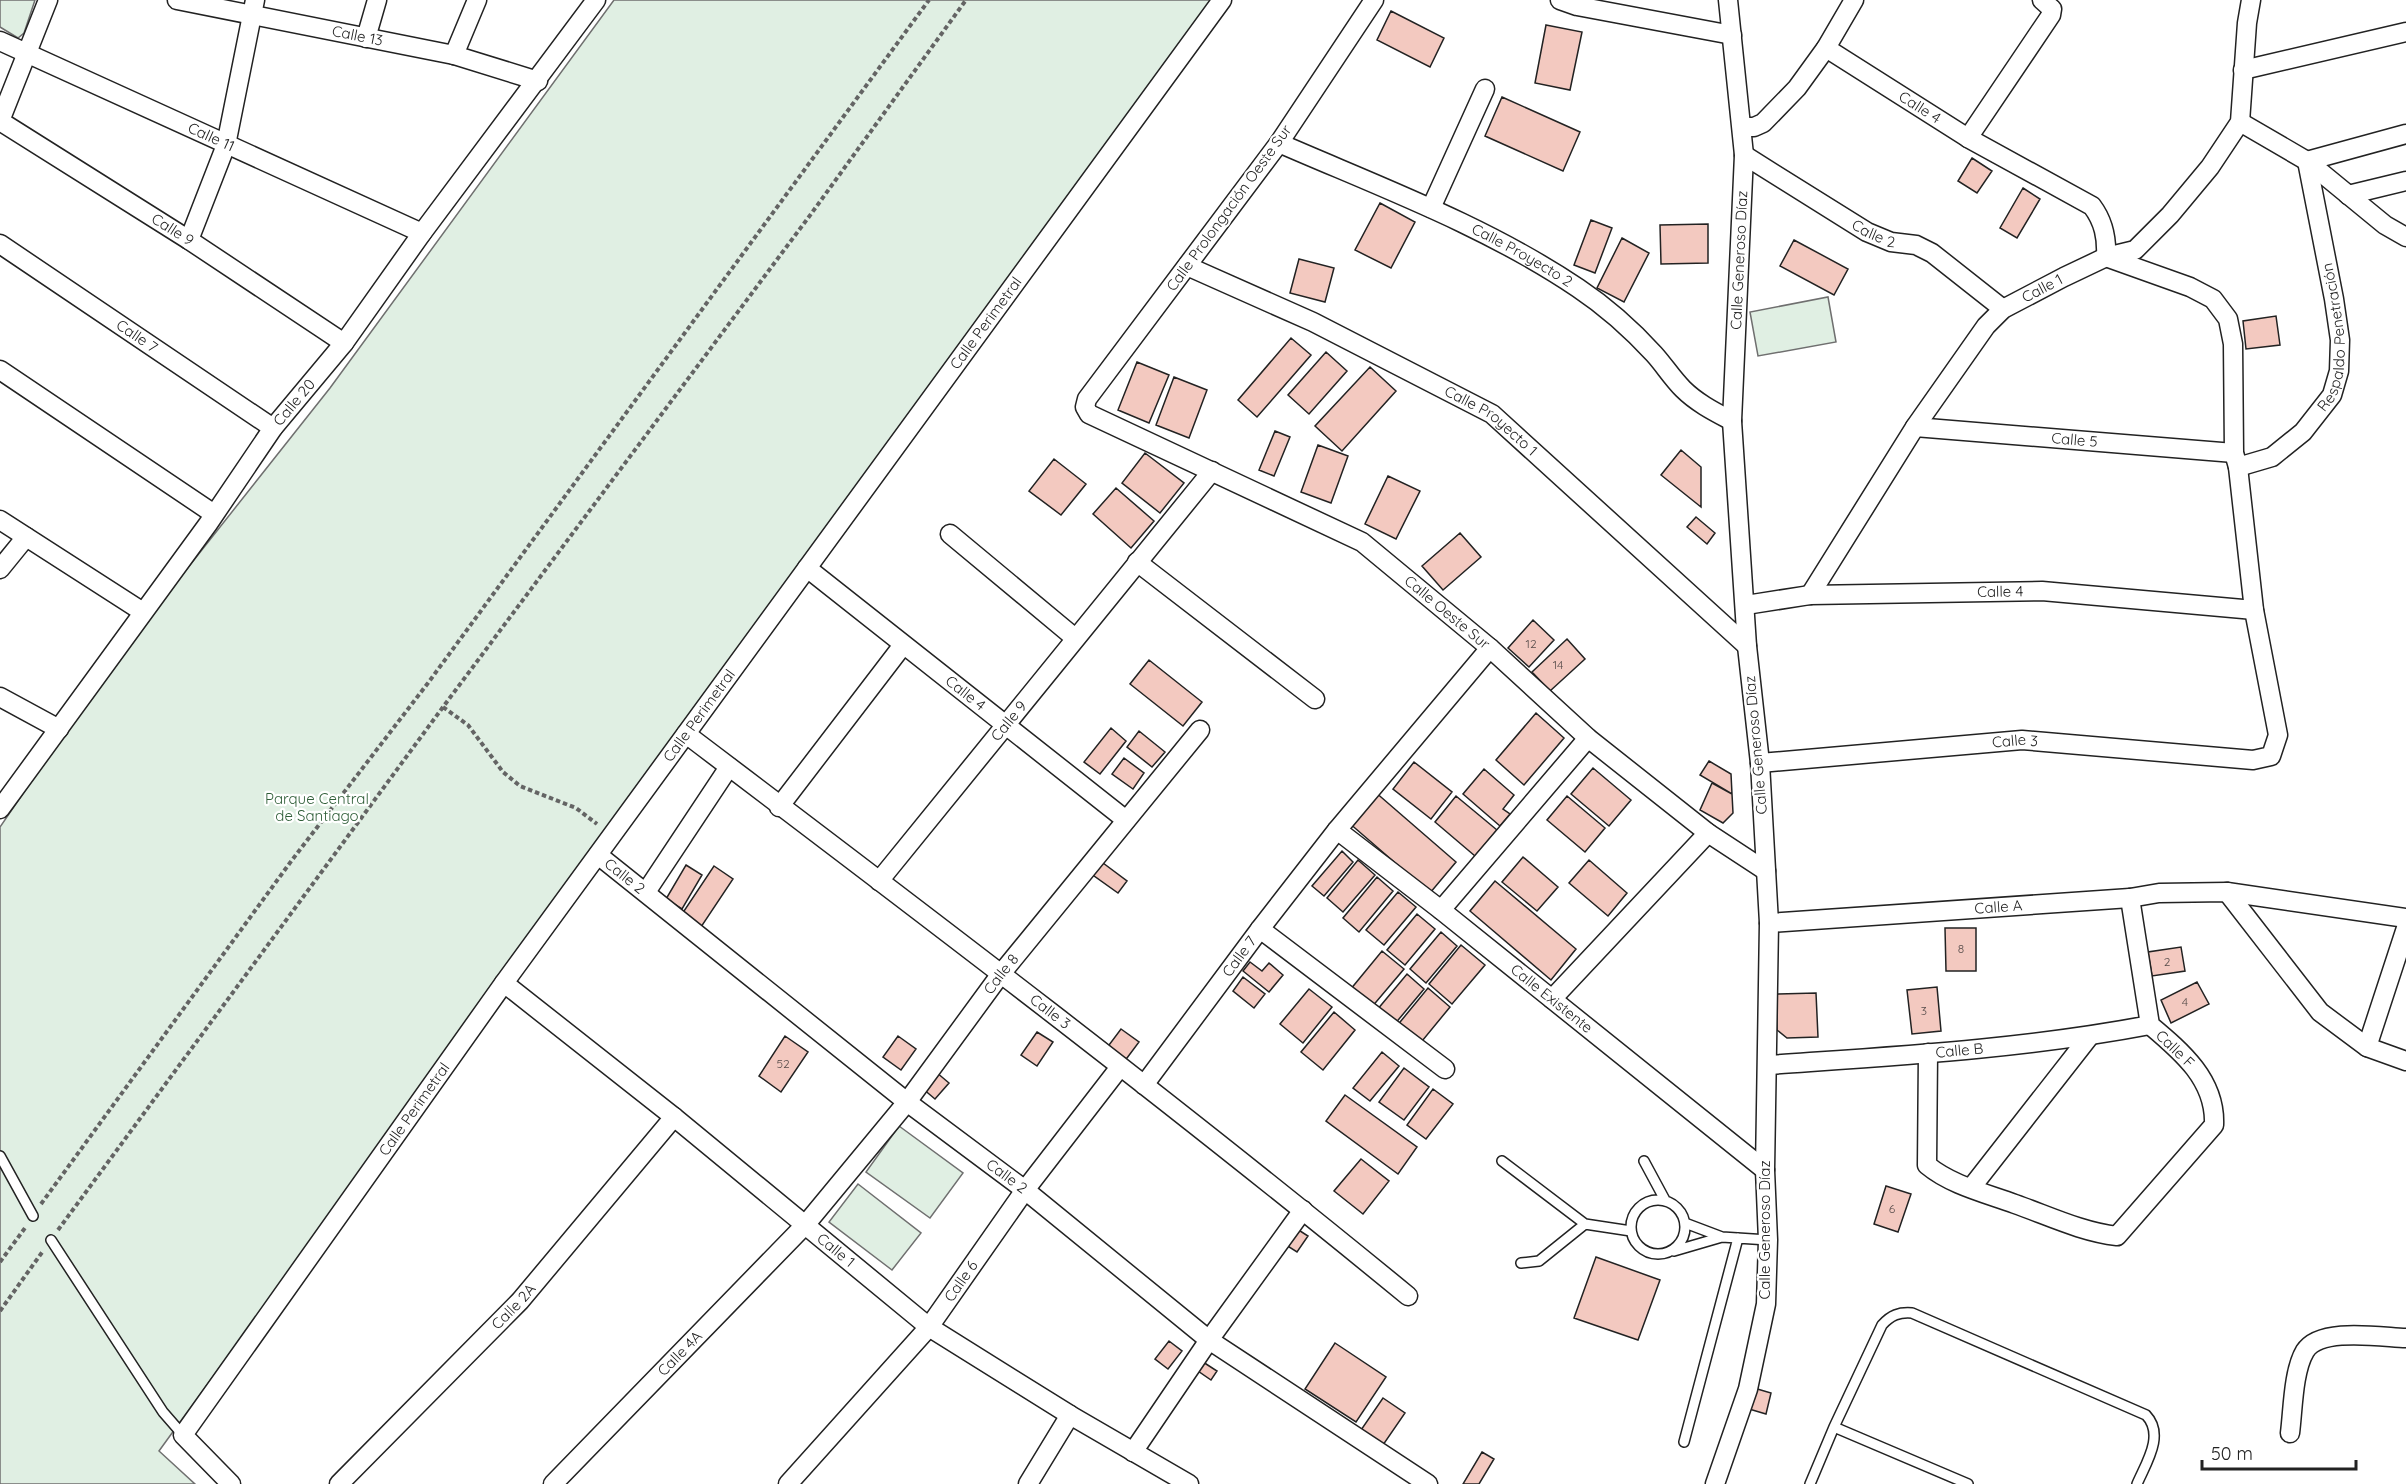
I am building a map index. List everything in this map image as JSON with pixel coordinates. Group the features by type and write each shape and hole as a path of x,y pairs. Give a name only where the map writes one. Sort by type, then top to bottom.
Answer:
{"street":[{"path":"0,121 48,0"},
{"name":"Calle 13","path":"177,0 252,7 366,38 454,55 538,81"},
{"path":"366,38 377,0"},
{"path":"454,55 477,0"},
{"name":"Calle 20","path":"0,809 214,514 273,428 344,343 422,233 538,81 596,0"},
{"name":"Calle Perimetral","path":"183,1435 504,983 1222,0"},
{"name":"Calle Prolongación Oeste Sur","path":"1089,414 1085,406 1087,399 1279,143 1374,0"},
{"path":"1560,0 1577,6 1626,8 1732,35"},
{"name":"Calle Generoso Díaz","path":"1715,1484 1748,1389 1766,1304 1768,1240 1765,1170 1769,924 1760,763 1747,646 1732,421 1744,155 1728,0"},
{"path":"1742,127 1754,127 1764,123 1797,88 1826,48 1854,0"},
{"path":"1968,138 2051,15 2052,9 2042,0"},
{"path":"2251,0 2240,122 2307,160 2385,225 2406,237"},
{"path":"189,240 226,145 252,7"},
{"path":"2243,70 2406,32"},
{"name":"Calle 11","path":"0,41 422,233"},
{"name":"Calle 4","path":"1826,48 1968,138 2092,206 2100,217 2105,232 2106,258"},
{"path":"1431,208 1485,89"},
{"name":"Calle 9","path":"0,121 189,240 344,343"},
{"name":"Calle 1","path":"1810,595 1916,427 1986,326 2002,309 2064,277 2106,258 2135,250 2170,215 2210,166 2240,122"},
{"path":"2307,160 2406,134"},
{"name":"Calle Proyecto 2","path":"1279,143 1431,208 1539,263 1580,290 1618,320 1652,352 1683,390 1732,421"},
{"name":"Calle 2","path":"1744,155 1867,232 1891,242 1916,245 1932,253 2002,309"},
{"name":"Respaldo Penetración","path":"2236,460 2272,457 2303,432 2332,395 2339,371 2340,340 2334,299 2307,160"},
{"path":"2348,195 2406,181"},
{"name":"Calle 7","path":"0,244 273,428"},
{"path":"2106,258 2190,287 2213,299 2228,319 2233,344 2236,460 2254,610"},
{"name":"Calle Proyecto 1","path":"1187,266 1313,322 1492,414 1747,646"},
{"path":"0,370 214,514"},
{"name":"Calle Oeste Sur","path":"1089,414 1362,542 1490,648 1588,738 1708,832 1766,872"},
{"name":"Calle 5","path":"1916,427 2236,460"},
{"name":"Calle 9","path":"879,881 1212,471"},
{"path":"0,520 143,612"},
{"path":"950,534 1075,638"},
{"path":"0,569 26,537"},
{"path":"1137,562 1315,699"},
{"name":"Calle 4","path":"807,568 1126,820"},
{"name":"Calle 4","path":"1746,604 1810,595 2042,591 2254,610"},
{"name":"Calle 3","path":"1760,763 2022,741 2253,760 2271,756 2278,735 2254,610"},
{"path":"779,807 903,645"},
{"name":"Calle 7","path":"1144,1085 1337,830 1490,648"},
{"path":"0,697 59,729"},
{"name":"Calle 8","path":"806,1224 907,1102 1000,975 1200,730"},
{"name":"Calle 3","path":"686,734 1144,1085 1408,1296"},
{"path":"1441,910 1588,738"},
{"path":"646,892 729,767"},
{"name":"Calle Existente","path":"1337,830 1441,910 1765,1170"},
{"path":"1552,999 1708,832"},
{"name":"Calle 2","path":"598,855 907,1102 1025,1190 1209,1340 1428,1484"},
{"path":"2227,892 2314,1006 2341,1030 2367,1047 2406,1060"},
{"name":"Calle A","path":"1769,924 2130,898 2159,893 2227,892 2406,918"},
{"name":"Calle F","path":"1971,1188 2095,1233 2117,1236 2214,1125 2214,1110 2201,1075 2177,1048 2150,1025 2130,898"},
{"path":"2367,1047 2406,928"},
{"path":"1260,929 1445,1069"},
{"name":"Calle 1","path":"504,983 674,1117 929,1327 1070,1415 1189,1484"},
{"name":"Calle B","path":"1768,1065 1928,1053 2089,1037 2150,1025"},
{"path":"1928,1053 1927,1165 1940,1176 1971,1188 2089,1037"},
{"name":"Calle 6","path":"788,1484 929,1327 1025,1190 1120,1067"},
{"name":"Calle 2A","path":"339,1484 520,1301 674,1117"},
{"path":"1133,1452 1209,1340 1303,1210"},
{"name":"Calle 4A","path":"553,1484 806,1224"},
{"path":"2290,1433 2299,1367 2305,1351 2311,1344 2318,1339 2335,1336 2406,1338"},
{"path":"1028,1484 1070,1415"},
{"path":"183,1435 231,1484"}],"lane":[{"path":"0,1156 33,1216"},
{"path":"1502,1161 1585,1224 1631,1231"},
{"path":"1644,1161 1665,1200 1682,1213 1685,1234 1680,1244 1672,1251"},
{"path":"1665,1200 1645,1203 1636,1210 1631,1231 1635,1241 1642,1249 1652,1254 1662,1254 1722,1237"},
{"path":"1685,1223 1722,1237 1768,1240"},
{"path":"1521,1263 1539,1262 1585,1224"},
{"path":"1684,1442 1738,1238"},
{"path":"51,1240 163,1412 183,1435"},
{"path":"1810,1484 1882,1325 1893,1315 1912,1313 2146,1415 2152,1421 2155,1432 2154,1443 2137,1484"},
{"path":"1834,1427 1968,1484"}],"path":[{"path":"0,1262 292,860 435,674 929,0"},
{"path":"0,1311 443,707 804,224 966,0"},
{"path":"443,707 468,725 503,772 520,786 576,808 612,836"}],"green space":[{"path":"0,0 35,0 24,33 18,38 0,27"},
{"name":"Parque Central de Santiago","path":"614,0 1211,0 159,1451 195,1484 0,1484 0,827 114,661 330,388"},
{"path":"1828,297 1836,342 1758,356 1750,312"},
{"path":"899,1126 963,1173 930,1218 866,1172"},
{"path":"858,1184 921,1233 892,1270 829,1222"}],"building":[{"path":"1391,11 1444,38 1430,67 1377,40"},
{"path":"1546,25 1582,32 1570,90 1535,83"},
{"path":"1502,97 1580,132 1563,171 1485,136"},
{"path":"1972,158 1992,171 1977,193 1958,181"},
{"path":"2023,188 2040,199 2017,238 2000,228"},
{"path":"1380,203 1415,222 1391,268 1355,250"},
{"path":"1591,220 1612,228 1595,273 1574,265"},
{"path":"1708,224 1708,263 1661,264 1660,225"},
{"path":"1622,238 1649,253 1624,302 1597,288"},
{"path":"1794,240 1848,269 1834,295 1780,266"},
{"path":"1299,259 1334,268 1325,302 1290,293"},
{"path":"2276,316 2280,345 2246,349 2243,321"},
{"path":"1291,338 1311,355 1257,417 1238,400"},
{"path":"1326,352 1347,371 1309,414 1288,395"},
{"path":"1137,362 1169,375 1149,423 1118,410"},
{"path":"1370,367 1396,391 1342,451 1315,426"},
{"path":"1174,377 1207,390 1189,438 1156,425"},
{"path":"1275,431 1290,437 1274,476 1259,470"},
{"path":"1318,445 1348,456 1331,503 1301,492"},
{"path":"1681,450 1701,467 1701,507 1661,475"},
{"path":"1145,453 1184,483 1160,513 1122,483"},
{"path":"1054,459 1086,484 1061,515 1029,491"},
{"path":"1388,476 1420,491 1396,539 1365,524"},
{"path":"1116,488 1154,521 1131,548 1093,514"},
{"path":"1696,517 1715,533 1707,544 1687,527"},
{"path":"1460,533 1481,557 1443,590 1422,566"},
{"path":"1533,620 1554,640 1529,667 1508,648"},
{"path":"1567,639 1585,659 1550,691 1532,672"},
{"path":"1149,660 1202,702 1183,726 1130,684"},
{"path":"1536,713 1564,738 1524,785 1496,760"},
{"path":"1111,728 1126,741 1100,774 1084,762"},
{"path":"1139,731 1165,752 1152,767 1127,747"},
{"path":"1124,758 1144,773 1133,789 1112,774"},
{"path":"1709,761 1731,774 1732,794 1700,775"},
{"path":"1414,762 1452,792 1431,819 1393,789"},
{"path":"1593,768 1631,800 1609,826 1571,794"},
{"path":"1484,769 1514,795 1503,809 1510,814 1500,826 1463,794"},
{"path":"1712,783 1732,794 1733,813 1723,823 1700,810"},
{"path":"1374,791 1456,862 1430,893 1348,822"},
{"path":"1456,796 1497,830 1475,856 1435,822"},
{"path":"1567,796 1605,828 1585,852 1547,820"},
{"path":"1342,851 1353,862 1324,896 1312,886"},
{"path":"1523,857 1558,887 1537,911 1502,882"},
{"path":"1099,860 1127,881 1118,893 1090,873"},
{"path":"1358,860 1375,875 1343,912 1327,898"},
{"path":"1589,860 1627,893 1608,916 1569,883"},
{"path":"686,865 702,875 682,909 666,899"},
{"path":"714,866 733,879 699,930 680,917"},
{"path":"1377,877 1393,891 1359,932 1343,918"},
{"path":"1495,881 1576,949 1551,980 1470,911"},
{"path":"1398,892 1416,907 1384,945 1366,930"},
{"path":"1417,914 1435,929 1405,965 1387,950"},
{"path":"1945,928 1976,928 1976,971 1946,971"},
{"path":"1441,932 1457,946 1426,983 1410,969"},
{"path":"1461,945 1485,965 1452,1004 1429,984"},
{"path":"2181,947 2185,971 2152,976 2148,952"},
{"path":"1382,951 1404,969 1371,1008 1350,990"},
{"path":"1250,962 1262,971 1269,963 1283,975 1269,992 1243,971"},
{"path":"1407,974 1424,989 1394,1025 1377,1010"},
{"path":"1243,977 1265,994 1254,1008 1233,991"},
{"path":"2197,982 2209,1004 2171,1023 2161,1000"},
{"path":"1937,987 1941,1031 1912,1034 1907,990"},
{"path":"1428,988 1450,1007 1418,1046 1396,1027"},
{"path":"1309,989 1332,1007 1303,1043 1280,1024"},
{"path":"1816,993 1818,1037 1787,1038 1777,1030 1776,994"},
{"path":"1334,1012 1355,1030 1323,1070 1301,1052"},
{"path":"1121,1029 1139,1042 1127,1058 1121,1059 1106,1049"},
{"path":"1037,1032 1053,1042 1037,1066 1021,1055"},
{"path":"785,1036 808,1052 781,1092 759,1076"},
{"path":"898,1036 916,1049 901,1070 883,1057"},
{"path":"1382,1052 1399,1066 1370,1101 1353,1088"},
{"path":"1404,1068 1429,1087 1404,1120 1379,1102"},
{"path":"936,1072 949,1083 935,1099 922,1088"},
{"path":"1433,1089 1453,1104 1426,1139 1407,1125"},
{"path":"1345,1095 1417,1147 1398,1174 1326,1121"},
{"path":"1361,1159 1389,1181 1363,1214 1334,1191"},
{"path":"1886,1186 1911,1194 1898,1232 1874,1224"},
{"path":"1297,1229 1308,1236 1297,1252 1286,1245"},
{"path":"1596,1257 1660,1280 1638,1340 1574,1318"},
{"path":"1169,1341 1182,1351 1168,1369 1155,1359"},
{"path":"1335,1343 1386,1377 1356,1422 1305,1389"},
{"path":"1203,1362 1217,1371 1211,1380 1198,1371"},
{"path":"1754,1388 1771,1393 1766,1414 1749,1409"},
{"path":"1383,1398 1405,1413 1383,1445 1361,1430"},
{"path":"1482,1452 1494,1459 1479,1484 1463,1484"}]}
